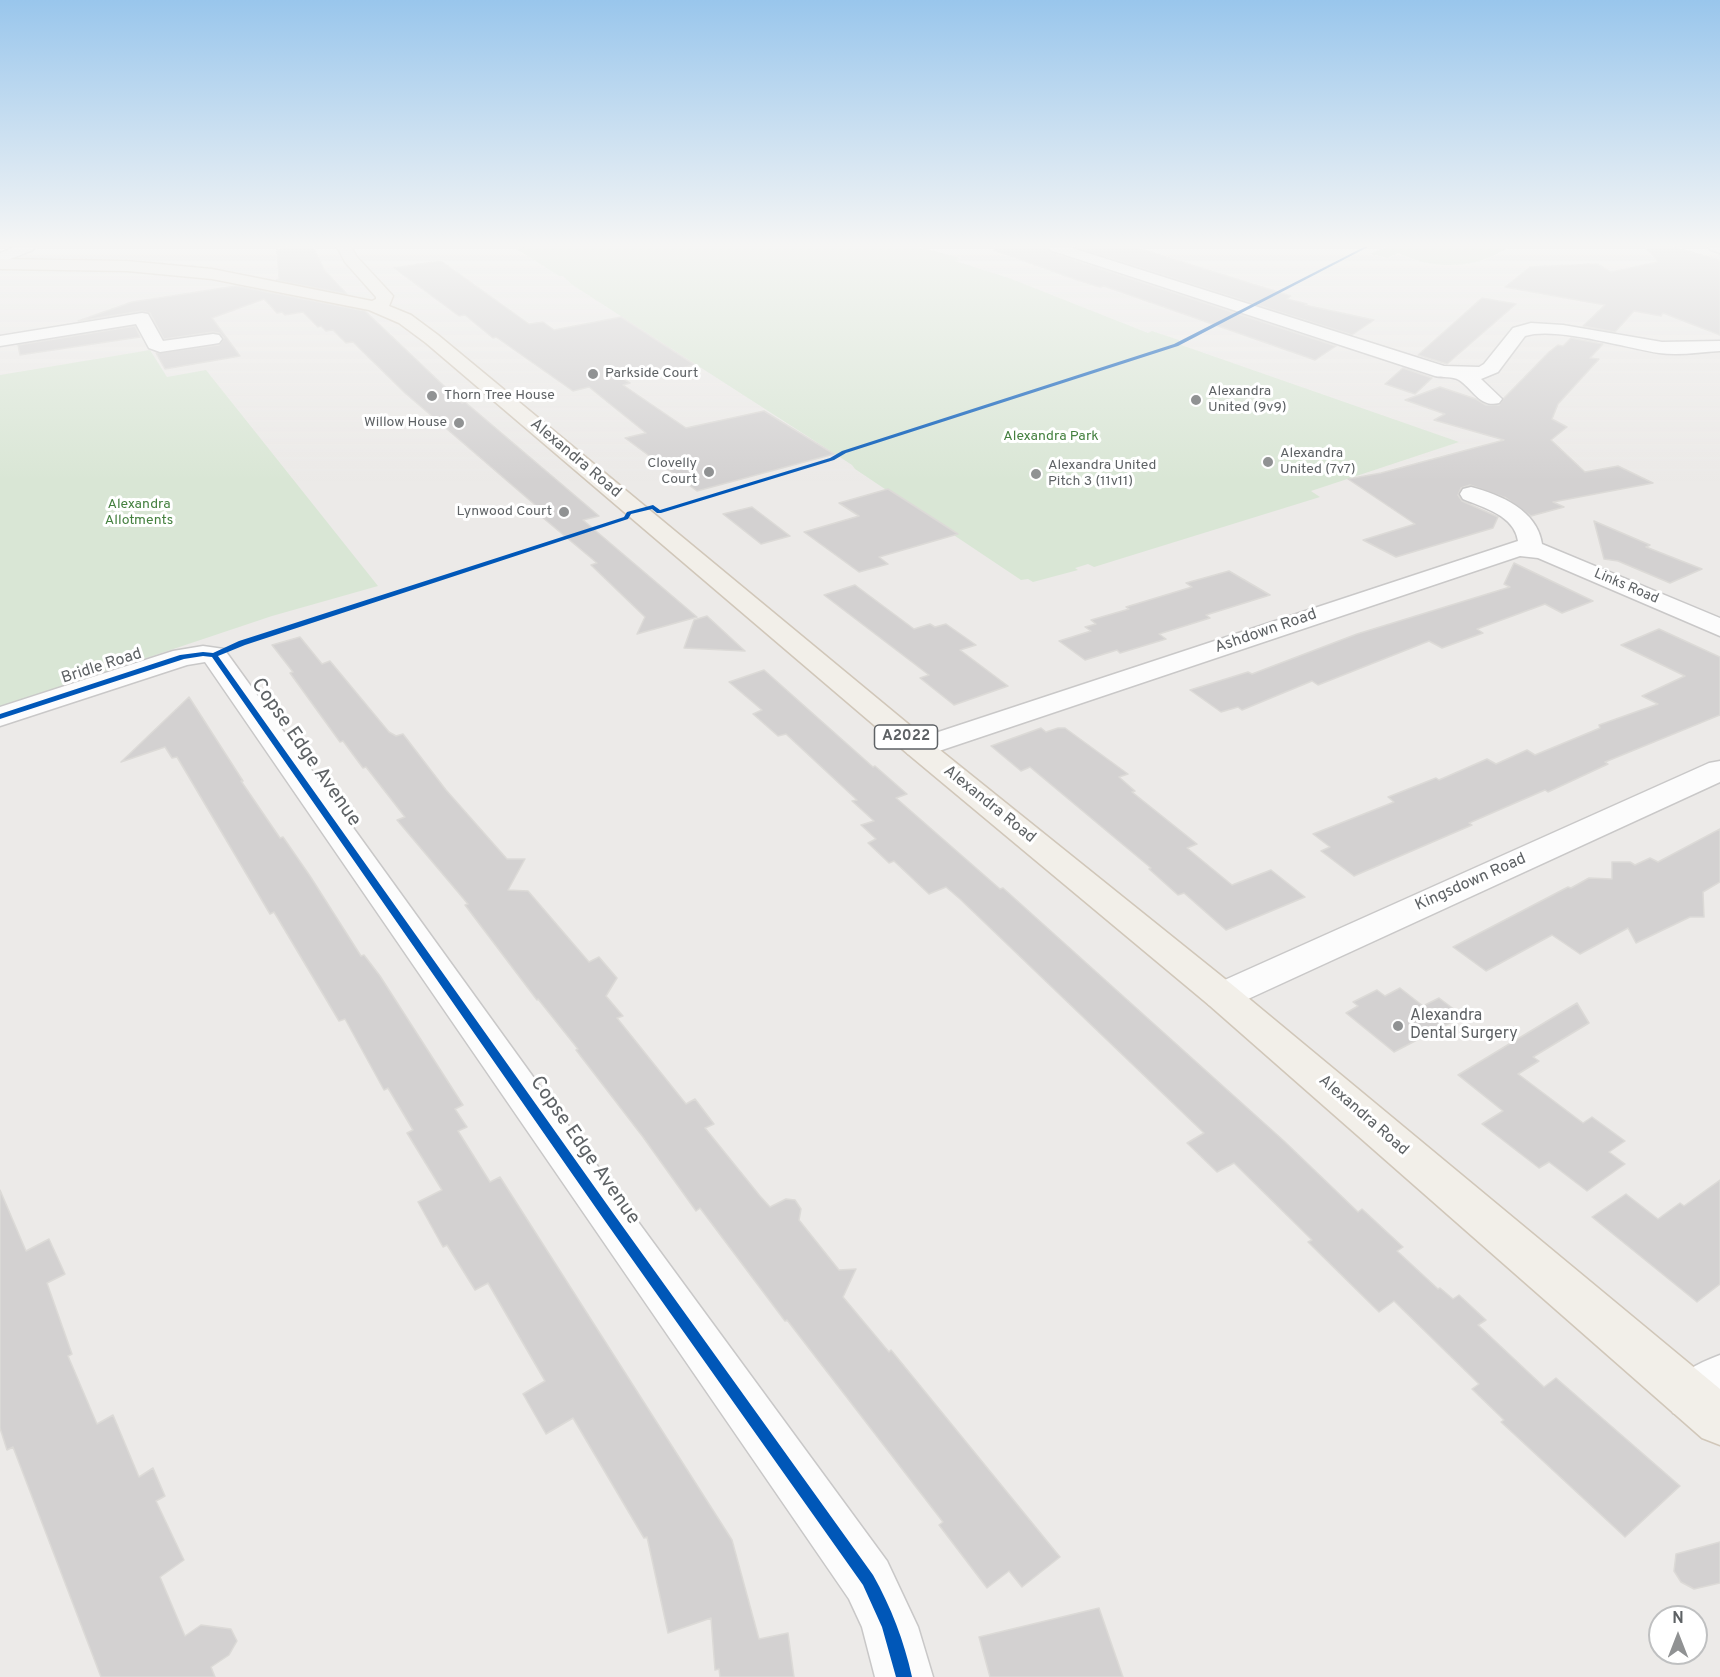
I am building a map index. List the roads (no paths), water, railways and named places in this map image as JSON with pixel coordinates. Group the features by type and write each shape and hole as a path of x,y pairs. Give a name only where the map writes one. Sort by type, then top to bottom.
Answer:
{"main road":[{"name":"Alexandra Road","path":"413,325 919,748 1710,1398"}],"street":[{"path":"0,341 97,325"},
{"path":"146,325 155,344 160,347 213,339"},
{"path":"1294,325 1423,368 1464,374 1484,373 1491,369 1519,332 1537,328 1563,330 1662,348 1720,346"},
{"path":"1464,374 1492,399"},
{"path":"1471,494 1514,514 1524,522 1530,535 1531,549"},
{"name":"Ashdown Road","path":"919,748 1506,551 1531,549"},
{"name":"Links Road","path":"1531,549 1553,556 1720,628"},
{"name":"Bridle Road","path":"0,717 183,657 214,655"},
{"name":"Copse Edge Avenue","path":"214,655 609,1218 868,1580 883,1606 898,1649 904,1677"},
{"name":"Kingsdown Road","path":"1222,996 1720,770"}],"place":[{"name":"Parkside Court","path":"593,374"},
{"name":"Thorn Tree House","path":"432,396"},
{"name":"Alexandra United (9v9)","path":"1196,400"},
{"name":"Willow House","path":"459,423"},
{"name":"Alexandra United (7v7)","path":"1268,462"},
{"name":"Clovelly Court","path":"709,472"},
{"name":"Alexandra United Pitch 3 (11v11)","path":"1036,474"},
{"name":"Lynwood Court","path":"564,512"},
{"name":"Alexandra Dental Surgery","path":"1398,1026"}],"park label":[{"name":"Alexandra Park","path":"1051,437"},
{"name":"Alexandra Allotments","path":"139,514"}]}
